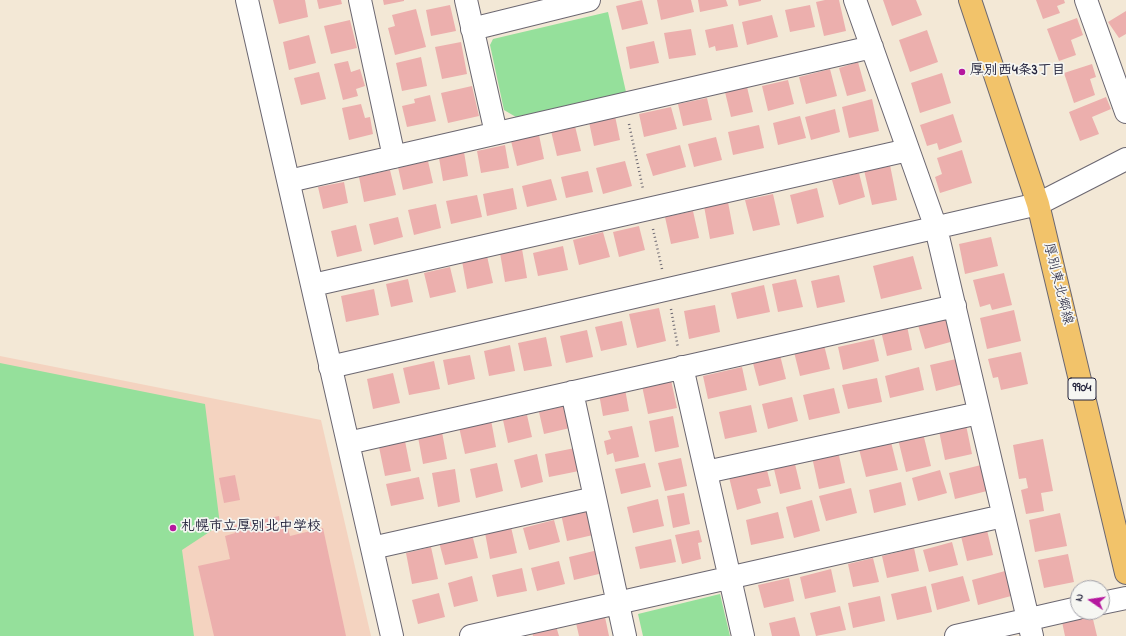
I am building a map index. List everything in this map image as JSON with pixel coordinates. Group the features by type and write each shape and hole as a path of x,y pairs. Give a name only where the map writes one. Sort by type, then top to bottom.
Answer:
{"main road":[{"name":"厚別東北郷線","path":"970,0 1038,204 1121,531 1126,573"}],"street":[{"path":"247,0 392,636"},
{"path":"360,0 394,156"},
{"path":"466,0 496,133"},
{"path":"855,0 936,228 1030,628"},
{"path":"1086,0 1120,71 1126,112"},
{"path":"472,28 582,1"},
{"path":"289,181 872,47"},
{"path":"313,285 908,150"},
{"path":"330,367 1038,204 1126,159"},
{"path":"348,443 954,306"},
{"path":"682,367 743,636"},
{"path":"572,392 625,636"},
{"path":"706,472 979,413"},
{"path":"372,548 595,498"},
{"path":"471,636 510,632 617,603 1004,516"},
{"path":"1110,601 1126,598"},
{"path":"956,636 1030,628 1070,611"}],"path":[{"path":"625,104 667,289 682,367"}],"shaded area":[{"name":"札幌市立厚別北中学校","path":"0,356 321,420 371,636 0,636"}],"green space":[{"path":"608,12 626,92 516,117 504,110 490,45 493,39"},
{"name":"札幌市立厚別北中学校","path":"0,363 205,404 220,525 182,550 194,636 0,636"},
{"path":"720,594 730,636 643,636 638,614"}],"building":[{"path":"273,0 305,0 308,17 279,24"},
{"path":"317,0 341,0 342,4 319,9"},
{"path":"383,0 404,0 404,1 384,5"},
{"path":"642,0 648,24 622,30 616,6"},
{"path":"657,0 691,0 694,12 661,20"},
{"path":"698,0 726,0 728,6 700,12"},
{"path":"738,0 761,0 761,1 739,6"},
{"path":"825,0 839,0 846,31 824,36 816,2"},
{"path":"883,0 916,0 922,15 892,26"},
{"path":"1036,0 1064,0 1065,3 1057,6 1060,13 1043,19"},
{"path":"450,5 456,31 431,36 426,10"},
{"path":"810,5 815,27 790,32 785,10"},
{"path":"416,9 426,47 395,55 388,28 395,26 392,15"},
{"path":"1126,11 1126,34 1119,38 1108,22"},
{"path":"772,15 778,37 747,45 742,22"},
{"path":"1077,18 1083,35 1071,40 1076,55 1059,61 1047,29"},
{"path":"350,20 357,48 331,54 324,26"},
{"path":"733,24 738,47 716,51 715,46 709,48 705,30"},
{"path":"691,29 696,55 669,59 664,33"},
{"path":"927,30 938,62 910,72 899,40"},
{"path":"309,35 316,63 289,70 283,42"},
{"path":"654,41 659,63 630,69 626,47"},
{"path":"461,42 467,74 442,79 435,47"},
{"path":"421,57 427,86 402,91 396,63"},
{"path":"348,61 351,72 360,69 365,86 356,89 358,96 343,100 334,64"},
{"path":"858,62 866,91 847,96 839,68"},
{"path":"1092,64 1096,77 1090,79 1095,95 1074,103 1064,73"},
{"path":"830,69 837,96 806,104 799,77"},
{"path":"319,72 326,99 301,105 294,78"},
{"path":"942,73 951,103 920,113 911,83"},
{"path":"788,80 794,104 768,111 762,86"},
{"path":"472,86 479,116 448,123 441,93"},
{"path":"747,87 753,112 731,117 725,92"},
{"path":"430,95 436,121 407,127 402,106 415,103 414,99"},
{"path":"1106,97 1111,109 1092,117 1099,134 1080,141 1069,112"},
{"path":"707,98 712,120 683,126 678,104"},
{"path":"872,99 879,131 849,138 842,107"},
{"path":"361,104 365,118 370,117 373,134 349,140 342,108"},
{"path":"671,107 677,129 644,137 639,114"},
{"path":"835,109 840,132 811,140 805,117"},
{"path":"953,114 962,142 939,150 937,143 927,146 920,125"},
{"path":"615,116 620,140 594,146 589,122"},
{"path":"800,116 806,138 778,145 773,123"},
{"path":"759,125 764,148 733,155 728,132"},
{"path":"575,126 581,151 557,156 551,131"},
{"path":"539,135 544,159 517,166 511,141"},
{"path":"716,137 722,160 694,167 688,144"},
{"path":"505,145 509,168 481,173 477,151"},
{"path":"680,145 686,167 653,176 646,154"},
{"path":"962,150 972,183 940,193 935,177 942,174 937,158"},
{"path":"464,152 468,176 443,181 439,158"},
{"path":"428,161 433,183 403,190 398,167"},
{"path":"625,161 632,186 603,194 596,168"},
{"path":"890,165 897,200 872,205 864,170"},
{"path":"390,170 396,195 364,202 359,177"},
{"path":"588,171 593,192 566,198 561,177"},
{"path":"859,173 865,197 839,205 832,180"},
{"path":"551,179 557,200 527,207 522,186"},
{"path":"344,182 348,203 323,209 318,187"},
{"path":"513,188 517,209 487,216 483,194"},
{"path":"817,188 824,217 797,224 790,195"},
{"path":"773,194 780,225 753,231 745,200"},
{"path":"477,195 482,217 451,224 446,201"},
{"path":"728,202 734,234 710,239 704,206"},
{"path":"436,204 441,228 414,235 408,210"},
{"path":"693,211 699,238 671,244 665,217"},
{"path":"398,217 403,237 374,245 369,224"},
{"path":"356,225 362,251 337,257 331,231"},
{"path":"639,226 645,250 619,257 613,232"},
{"path":"603,232 610,257 579,265 573,240"},
{"path":"991,237 998,266 965,274 959,244"},
{"path":"563,246 568,270 538,276 533,253"},
{"path":"522,249 527,278 505,282 500,253"},
{"path":"487,256 493,283 467,289 462,261"},
{"path":"913,256 922,289 881,299 873,266"},
{"path":"450,267 456,292 430,298 424,273"},
{"path":"1004,273 1012,305 992,310 990,304 980,307 973,280"},
{"path":"839,275 845,302 817,308 811,281"},
{"path":"408,279 413,302 391,307 386,284"},
{"path":"796,279 803,307 778,312 772,284"},
{"path":"764,285 770,312 737,319 731,293"},
{"path":"374,289 379,315 346,322 341,296"},
{"path":"715,305 720,332 689,339 684,311"},
{"path":"659,308 666,341 637,348 629,314"},
{"path":"1014,310 1021,341 987,349 980,318"},
{"path":"947,317 954,341 925,349 918,325"},
{"path":"622,321 627,345 601,351 595,327"},
{"path":"907,326 912,350 887,356 881,331"},
{"path":"587,330 593,357 566,363 560,336"},
{"path":"546,337 552,366 524,371 518,343"},
{"path":"874,339 879,361 843,370 838,347"},
{"path":"510,345 515,371 489,376 484,351"},
{"path":"824,345 830,369 800,376 794,352"},
{"path":"1021,352 1028,384 1001,390 998,377 993,378 988,359"},
{"path":"470,355 475,379 448,385 443,360"},
{"path":"780,355 786,379 759,386 753,363"},
{"path":"956,359 963,384 936,391 930,365"},
{"path":"434,361 440,389 409,395 403,368"},
{"path":"742,367 747,390 708,399 703,376"},
{"path":"919,367 924,390 890,398 885,376"},
{"path":"393,373 400,403 373,409 367,379"},
{"path":"877,378 882,402 848,409 842,385"},
{"path":"671,380 677,408 648,414 642,386"},
{"path":"834,388 840,413 809,420 803,395"},
{"path":"625,389 629,411 603,416 599,394"},
{"path":"792,397 798,421 768,429 762,404"},
{"path":"751,405 757,432 725,439 719,412"},
{"path":"565,406 570,428 544,434 539,412"},
{"path":"527,415 532,437 508,443 503,420"},
{"path":"673,416 679,447 655,452 649,421"},
{"path":"491,420 496,447 465,454 459,427"},
{"path":"966,425 972,454 945,460 939,431"},
{"path":"632,426 639,457 615,462 613,453 607,455 604,441 611,439 608,431"},
{"path":"442,432 447,459 423,464 418,437"},
{"path":"923,433 931,466 906,472 898,439"},
{"path":"1043,439 1053,491 1041,493 1044,511 1026,514 1021,490 1028,488 1026,478 1019,479 1013,445"},
{"path":"405,441 411,471 385,476 379,447"},
{"path":"891,442 898,470 866,477 859,449"},
{"path":"575,448 579,471 549,477 545,454"},
{"path":"838,451 845,483 819,489 812,457"},
{"path":"537,454 543,482 521,488 514,460"},
{"path":"681,458 687,486 665,491 658,463"},
{"path":"794,460 801,489 780,494 773,465"},
{"path":"497,463 503,491 476,498 470,469"},
{"path":"645,463 651,487 621,494 615,469"},
{"path":"985,464 991,490 955,499 949,473"},
{"path":"766,466 771,486 757,489 761,503 737,510 729,477"},
{"path":"455,469 460,502 438,507 432,473"},
{"path":"940,470 947,493 918,501 912,478"},
{"path":"235,475 240,500 224,503 219,478"},
{"path":"419,477 424,499 391,506 386,484"},
{"path":"901,482 906,505 874,513 869,490"},
{"path":"851,488 857,513 826,521 819,496"},
{"path":"684,493 690,524 673,528 667,496"},
{"path":"658,499 664,526 633,533 627,507"},
{"path":"812,500 820,531 794,538 786,507"},
{"path":"587,508 593,535 567,541 561,514"},
{"path":"778,512 784,538 751,545 746,520"},
{"path":"1060,513 1067,546 1035,552 1029,520"},
{"path":"279,516 280,523 286,521 290,536 323,528 346,636 214,636 198,566 230,559 225,536 235,533 233,526"},
{"path":"554,520 560,542 529,550 523,528"},
{"path":"986,526 993,555 967,561 960,532"},
{"path":"511,527 517,553 490,559 485,533"},
{"path":"699,530 702,542 698,543 701,559 682,564 675,535"},
{"path":"472,534 478,558 445,565 439,542"},
{"path":"671,539 676,562 640,569 635,547"},
{"path":"952,542 958,565 929,572 923,550"},
{"path":"431,547 438,579 412,584 406,553"},
{"path":"914,548 919,571 887,578 882,556"},
{"path":"598,550 603,573 574,580 569,557"},
{"path":"1068,554 1074,580 1070,580 1070,583 1044,588 1038,560"},
{"path":"873,558 879,582 853,587 848,564"},
{"path":"559,561 565,584 537,591 531,568"},
{"path":"522,568 527,591 497,597 492,575"},
{"path":"831,569 836,592 805,599 800,577"},
{"path":"1005,571 1011,596 978,605 972,580"},
{"path":"472,576 478,601 454,607 448,583"},
{"path":"963,576 970,601 937,610 931,584"},
{"path":"789,578 794,601 764,608 758,585"},
{"path":"926,586 932,612 897,620 891,594"},
{"path":"439,593 445,617 418,624 412,600"},
{"path":"880,596 885,621 853,628 848,603"},
{"path":"840,606 846,630 816,636 810,613"},
{"path":"605,617 609,636 579,636 576,623"},
{"path":"795,617 800,636 772,636 769,623"},
{"path":"1071,620 1093,620 1097,636 1065,636 1062,622"},
{"path":"556,626 559,636 533,636 532,632"}],"place":[{"name":"厚別西4条3丁目","path":"962,72"},
{"name":"札幌市立厚別北中学校","path":"173,528"}]}
